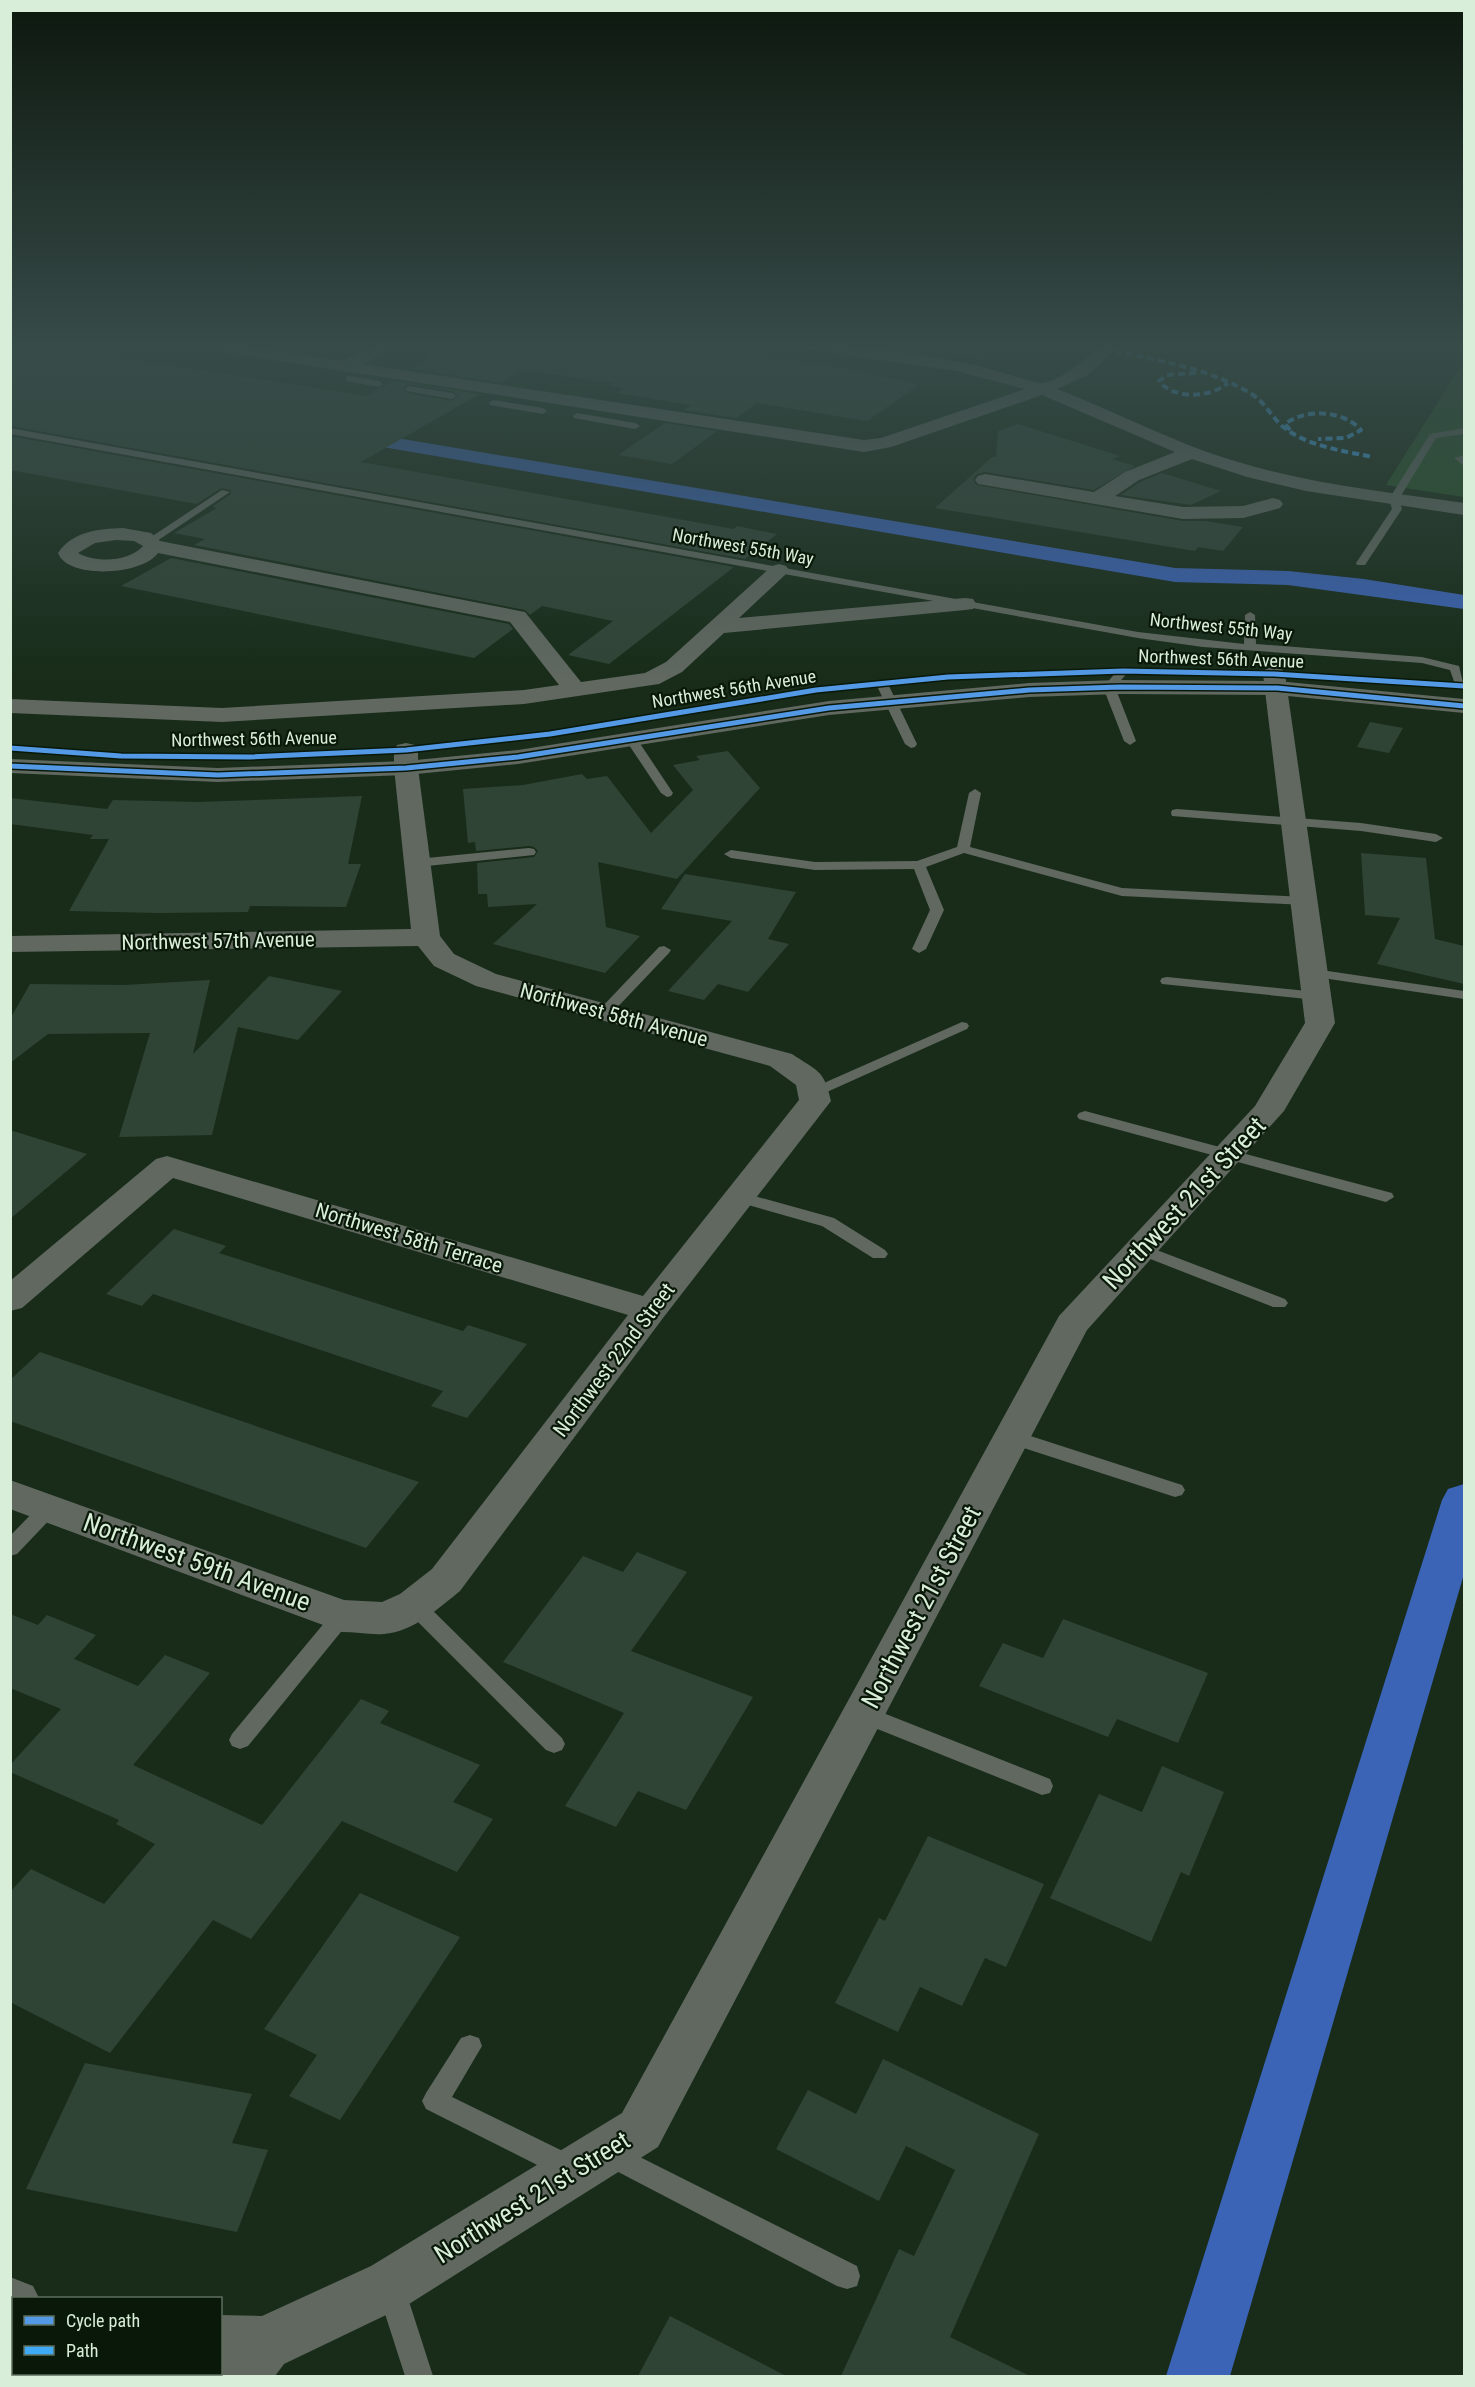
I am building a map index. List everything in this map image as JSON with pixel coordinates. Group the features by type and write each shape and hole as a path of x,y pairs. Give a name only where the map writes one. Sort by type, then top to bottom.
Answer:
{"street":[{"path":"1099,498 1132,476 1184,455"},
{"path":"1198,455 1254,473 1355,494 1464,510"},
{"path":"985,480 1183,513 1243,512 1273,504"},
{"path":"151,543 517,617 574,690"},
{"name":"Northwest 56th Avenue","path":"10,706 222,715 524,697 651,679 674,667 779,570"},
{"path":"718,627 965,604"},
{"name":"Northwest 56th Avenue","path":"10,766 218,775 406,759 816,690 886,693 1029,690 1116,679 1275,681 1463,693"},
{"name":"Northwest 21st Street","path":"242,2355 390,2285 640,2130 1072,1324 1268,1112 1320,1023 1275,681"},
{"name":"Northwest 56th Avenue","path":"10,748 122,756 406,759 518,757 829,708 886,693"},
{"path":"406,759 426,937"},
{"name":"Northwest 57th Avenue","path":"10,944 426,937"},
{"name":"Northwest 58th Avenue","path":"426,937 444,960 486,980 780,1060 812,1087"},
{"name":"Northwest 22nd Street","path":"400,1612 446,1580 651,1310 815,1101 812,1087"},
{"name":"Northwest 58th Terrace","path":"10,1300 167,1166 651,1310"},
{"name":"Northwest 59th Avenue","path":"10,1494 342,1616 400,1612"}],"lane":[{"name":"Northwest 55th Way","path":"145,455 1138,635 1203,644 1422,660 1455,668 1463,693"},
{"path":"1361,563 1396,509 1394,499 1421,455"},
{"path":"1464,458 1459,458 1464,463"},
{"path":"151,543 225,492"},
{"path":"1250,615 1250,648"},
{"path":"1116,679 1130,741"},
{"path":"886,693 911,744"},
{"path":"631,739 667,793"},
{"path":"963,849 975,793"},
{"path":"1177,813 1361,827 1436,838"},
{"path":"731,854 815,866 918,865 963,849 1122,892 1305,901"},
{"path":"417,863 529,852"},
{"path":"918,865 937,910 919,949"},
{"path":"604,1012 664,950"},
{"path":"1167,981 1315,985 1464,995"},
{"path":"812,1087 962,1026"},
{"path":"1085,1116 1386,1197"},
{"path":"740,1197 828,1222 879,1254"},
{"path":"1141,1250 1279,1303"},
{"path":"1012,1437 1175,1490"},
{"path":"10,1549 49,1508"},
{"path":"400,1612 554,1744"},
{"path":"240,1740 342,1616"},
{"path":"863,1714 1042,1786"},
{"path":"470,2046 435,2101 590,2161 847,2276"},
{"path":"390,2285 419,2376"}],"green space":[{"path":"1405,455 1464,455 1464,497 1386,485"}],"building":[{"path":"10,455 117,455 734,567 609,664 568,655 613,621 542,606 530,615 525,610 194,545 205,539 174,533 217,508 212,507 231,494 231,490 221,488 197,504 10,470"},
{"path":"172,455 373,455 361,462 734,529 737,526 777,534 745,559"},
{"path":"620,455 684,455 672,464"},
{"path":"1118,455 1120,456 1112,459 1135,466 1094,490 985,472 977,474 973,479 976,485 1183,521 1205,521 1243,527 1223,551 1198,547 1195,551 935,508 992,457"},
{"path":"1162,473 1221,491 1191,505 1121,495 1140,482"},
{"path":"171,558 509,624 513,629 474,658 121,586"},
{"path":"1370,722 1403,728 1389,753 1357,747"},
{"path":"728,751 760,788 677,879 598,862 606,927 640,936 605,973 493,944 537,904 488,907 487,894 478,894 477,863 534,857 538,851 529,846 476,851 475,842 468,843 463,789 523,785 582,774 587,779 607,776 651,833 693,790 673,765 700,760 696,756"},
{"path":"362,796 348,864 361,864 346,907 250,906 248,912 69,911 109,839 90,839 93,835 10,824 10,798 107,809 113,800 198,802"},
{"path":"1361,853 1426,858 1435,939 1464,946 1464,984 1377,964 1400,918 1365,915"},
{"path":"685,874 796,892 768,939 789,944 748,992 718,984 704,1000 668,991 732,921 661,909"},
{"path":"269,976 342,991 298,1040 238,1027 212,1135 119,1137 150,1033 48,1034 10,1063 10,1019 30,984 124,985 210,980 193,1054"},
{"path":"10,1130 87,1154 10,1219"},
{"path":"174,1229 226,1246 219,1253 463,1331 468,1325 527,1344 467,1418 431,1406 443,1391 153,1294 142,1306 106,1294"},
{"path":"40,1352 419,1482 366,1548 10,1421 10,1380"},
{"path":"637,1552 687,1572 631,1651 753,1697 686,1810 638,1791 616,1827 565,1806 624,1713 503,1662 583,1556 623,1572"},
{"path":"10,1614 38,1625 47,1615 96,1635 74,1659 138,1686 165,1655 210,1673 133,1765 262,1825 361,1699 389,1711 380,1723 480,1765 453,1802 493,1819 457,1872 342,1821 251,1939 213,1920 110,2053 10,2002 10,1892 31,1869 104,1904 155,1844 116,1824 119,1820 10,1772 10,1765 61,1709 10,1688"},
{"path":"1063,1619 1208,1673 1178,1743 1117,1719 1108,1737 979,1686 1003,1643 1043,1658"},
{"path":"1162,1766 1224,1792 1189,1876 1181,1872 1151,1942 1050,1898 1099,1794 1142,1812"},
{"path":"928,1836 1044,1884 1006,1967 985,1958 962,2006 920,1987 898,2032 835,2003 879,1918 885,1921"},
{"path":"360,1893 460,1937 340,2120 289,2096 317,2055 264,2029"},
{"path":"883,2059 1039,2134 950,2337 1030,2376 841,2376 899,2249 914,2256 955,2170 906,2146 879,2201 776,2149 808,2090 856,2114"},
{"path":"85,2063 252,2094 232,2143 268,2150 237,2232 26,2189"},
{"path":"670,2316 786,2376 638,2376"}],"waterway":[{"path":"464,455 1175,575 1241,575 1313,580 1464,602"},
{"path":"1198,2376 1464,1500"}],"marked path":[{"path":"1366,455 1373,457"}],"cycle path":[{"path":"10,748 121,756 249,757 406,750 550,734 816,690 948,677 1123,671 1274,674 1464,686"},
{"path":"10,766 218,775 406,768 518,757 829,708 1029,690 1120,687 1277,688 1464,706"}]}
